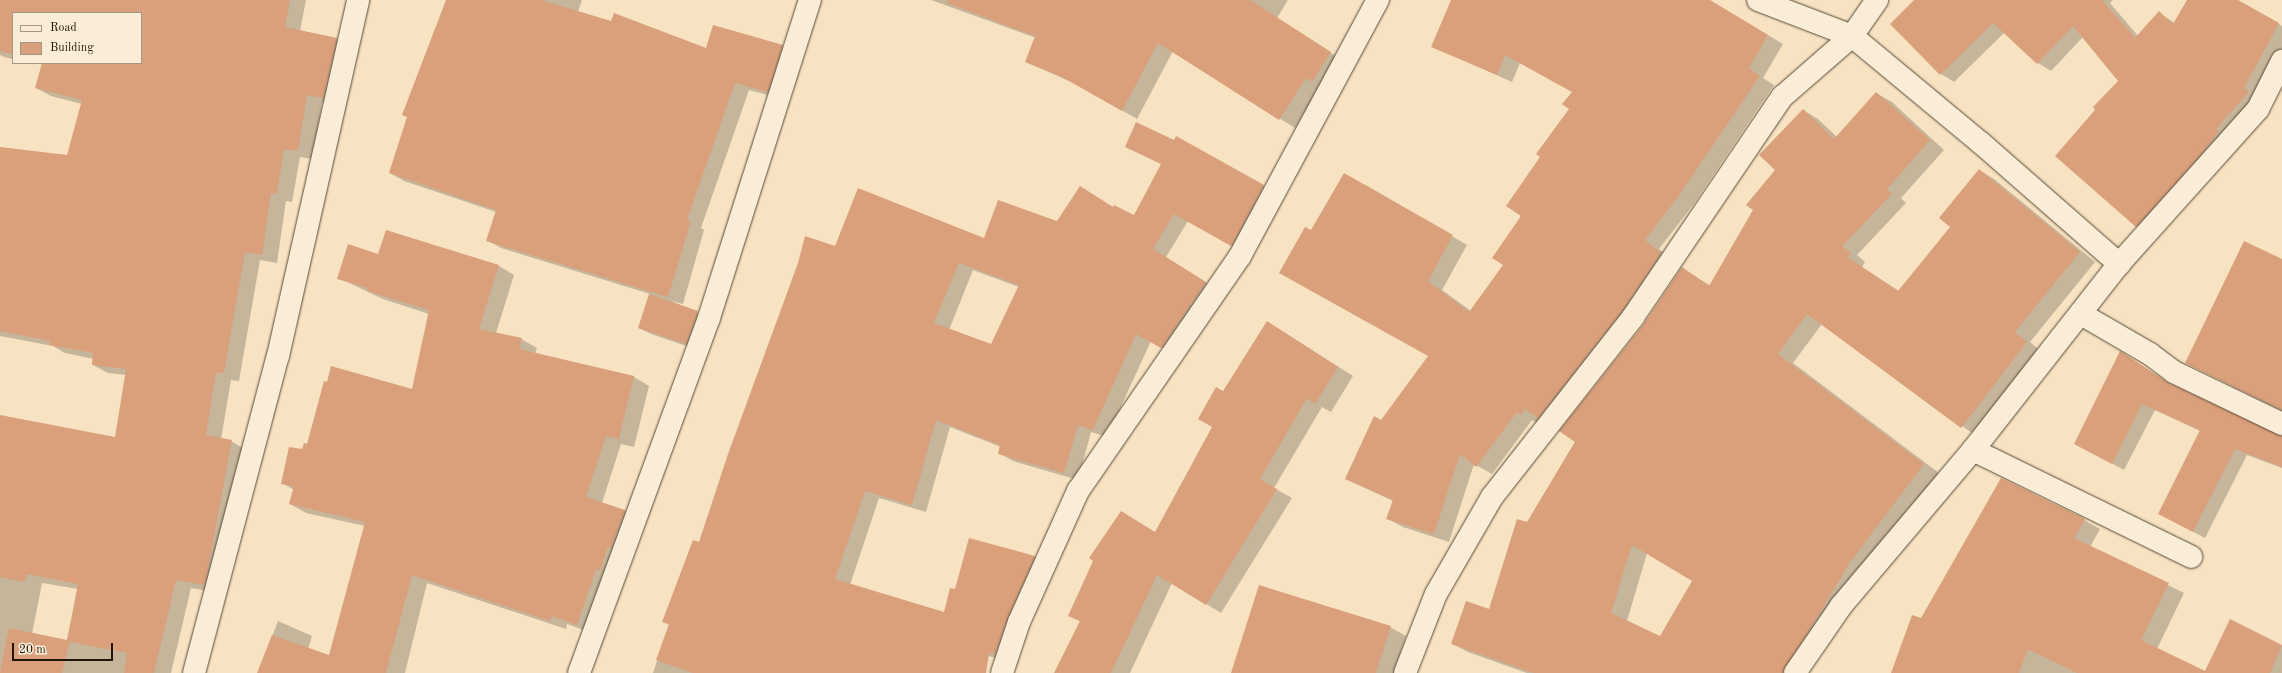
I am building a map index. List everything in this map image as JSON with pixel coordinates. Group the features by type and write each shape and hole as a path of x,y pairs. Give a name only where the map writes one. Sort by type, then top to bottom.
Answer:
{"street":[{"path":"194,673 278,356 358,0"},
{"path":"579,673 709,318 810,0"},
{"path":"1002,673 1019,622 1078,491 1240,256 1378,0"},
{"path":"1758,0 1852,36 1981,143 2119,264"},
{"path":"1405,673 1436,594 1492,496 1633,317 1782,97 1852,36 1877,0"},
{"path":"1795,673 1841,606 1973,450 2119,264 2258,109 2282,61"},
{"path":"2081,314 2150,354 2174,372 2282,424"},
{"path":"1973,450 2191,557"}],"building":[{"path":"0,0 290,0 285,27 337,38 323,98 307,95 298,151 284,149 277,194 271,193 262,255 245,252 224,373 216,372 206,435 232,440 206,579 204,585 176,580 154,673 124,673 127,653 70,642 62,673 0,673 9,628 67,640 78,584 27,574 25,582 0,577 0,415 115,437 126,369 92,365 93,353 49,345 50,341 0,331 0,147 67,155 82,100 35,88 42,64 142,64 142,12 12,12 12,54 0,51"},
{"path":"446,0 541,0 611,21 614,13 706,48 713,25 783,45 768,92 735,83 687,220 691,221 668,297 486,241 496,210 389,173 407,117 402,115"},
{"path":"947,0 1250,0 1331,52 1312,82 1306,78 1279,120 1158,43 1122,111 1062,77 1025,62 1035,36 947,3"},
{"path":"1451,0 1710,0 1768,35 1749,68 1760,76 1678,197 1645,240 1661,253 1623,310 1538,418 1525,409 1521,415 1517,412 1476,467 1460,454 1434,534 1386,519 1393,500 1345,479 1374,416 1381,420 1428,356 1279,273 1305,227 1311,230 1344,173 1453,235 1428,281 1469,312 1503,265 1492,258 1521,216 1506,206 1540,157 1536,154 1569,109 1562,104 1572,92 1505,55 1497,75 1431,47"},
{"path":"1914,0 2102,0 2135,38 2159,11 2173,24 2187,0 2238,0 2279,23 2244,88 2249,92 2216,129 2219,131 2198,158 2136,227 2055,156 2095,110 2093,107 2118,81 2073,26 2037,64 1993,23 1940,75 1890,24"},
{"path":"1876,92 1930,140 1887,189 1892,194 1842,246 1851,253 1847,257 1898,291 1950,227 1939,218 1979,169 2080,252 2015,332 2027,342 1961,428 1807,314 1778,354 1924,464 1851,561 1783,673 1534,673 1451,644 1466,601 1489,609 1517,519 1527,522 1575,442 1559,431 1643,325 1682,267 1709,286 1753,210 1746,205 1775,170 1759,155 1803,109 1834,139","holes":["1632,545 1692,581 1660,636 1611,613"]},
{"path":"1136,122 1174,140 1176,136 1264,185 1231,246 1174,214 1153,249 1206,282 1161,348 1136,334 1093,430 1078,425 1064,473 998,454 1000,445 936,420 912,505 865,491 835,579 944,612 950,588 955,589 969,538 1035,556 1008,617 995,654 989,653 986,673 693,673 656,660 669,624 662,622 693,540 699,542 728,454 798,263 805,236 835,246 858,188 984,238 998,200 1057,221 1080,186 1113,207 1114,205 1134,215 1161,164 1125,147","holes":["959,263 1019,285 991,344 934,323"]},
{"path":"386,230 499,265 479,329 522,338 519,349 634,376 619,439 606,436 586,497 625,510 611,548 608,547 600,571 596,569 577,625 552,616 550,621 412,575 386,673 257,673 272,635 329,655 365,522 289,504 294,486 281,484 289,447 302,449 304,443 307,444 324,381 327,382 331,366 412,389 429,310 367,291 368,288 337,279 348,244 378,254"},
{"path":"2244,241 2282,259 2282,410 2185,363"},
{"path":"649,294 698,311 686,344 638,328"},
{"path":"1267,321 1338,367 1315,404 1307,398 1260,479 1277,489 1206,605 1157,575 1111,673 1054,673 1080,621 1068,616 1093,561 1089,558 1121,511 1155,532 1212,427 1198,419 1216,387 1223,391"},
{"path":"2120,351 2169,383 2282,436 2282,467 2235,449 2193,532 2158,514 2200,430 2142,404 2112,464 2074,444"},
{"path":"2001,478 2085,519 2074,538 2169,583 2141,640 2205,671 2230,619 2282,645 2270,673 2077,673 2028,649 2019,673 1891,673 1912,615 1921,618"},
{"path":"1259,585 1391,626 1376,673 1231,673"}]}
